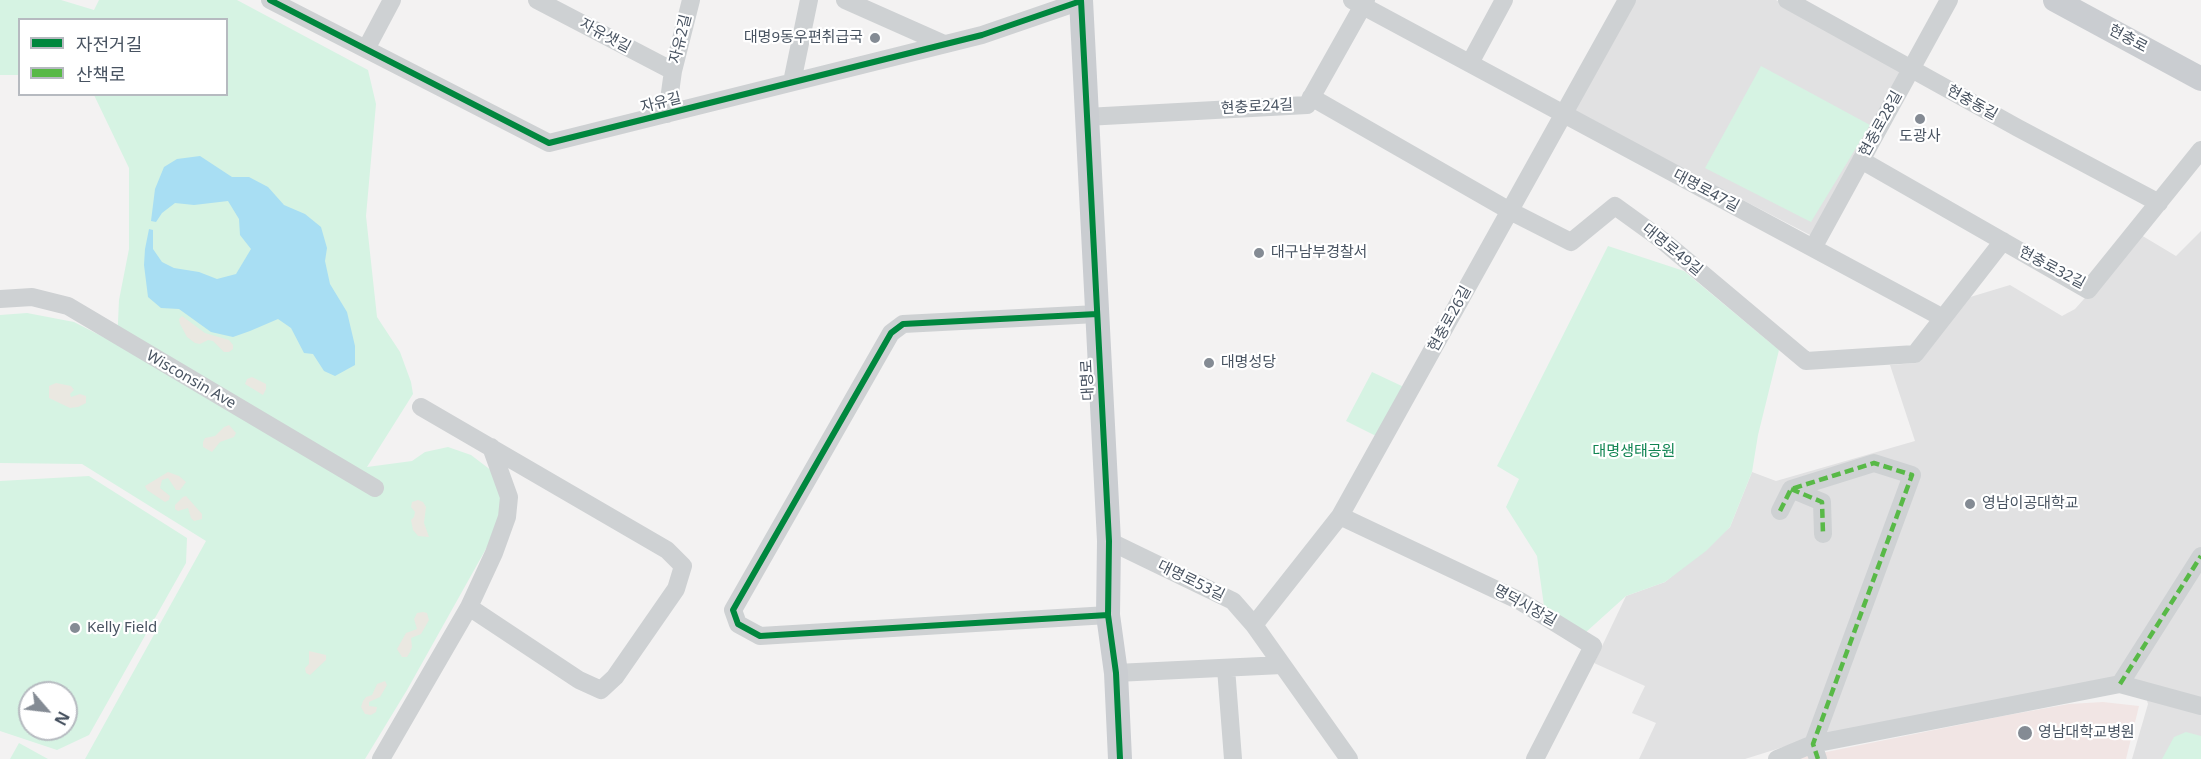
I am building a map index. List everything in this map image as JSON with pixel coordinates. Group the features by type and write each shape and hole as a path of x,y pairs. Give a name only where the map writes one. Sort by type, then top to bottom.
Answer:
{"main road":[{"name":"현충로","path":"2055,0 2082,6 2201,79"},
{"name":"대명로","path":"1081,1 1109,541 1108,615 1116,673 1120,759"}],"street":[{"name":"자유길","path":"270,0 549,143 982,35 1081,1"},
{"path":"366,49 392,0"},
{"name":"자유샛길","path":"537,0 673,71"},
{"name":"자유2길","path":"667,114 673,71 691,0"},
{"path":"792,82 809,0"},
{"path":"845,0 944,44"},
{"path":"1470,63 1504,0"},
{"name":"현충로26길","path":"1254,625 1340,516 1627,0"},
{"name":"현충동길","path":"1787,0 2159,203"},
{"name":"현충로28길","path":"1812,248 1949,0"},
{"name":"대명로47길","path":"1360,2 1943,318"},
{"name":"현충로24길","path":"1086,117 1307,105 1360,2"},
{"name":"대명로49길","path":"1311,97 1510,211 1571,242 1616,206 1662,240 1806,361 1915,354 2003,241"},
{"name":"현충로32길","path":"1861,160 2088,290 2201,150"},
{"name":"Wisconsin Ave","path":"0,299 32,297 68,306 375,488"},
{"path":"1097,314 903,324 891,333 733,610 738,624 760,636 1108,615"},
{"path":"420,407 667,550 683,566 676,589 615,677 601,690 579,680 469,607"},
{"path":"381,759 469,607 494,553 507,517 509,497 491,447"},
{"path":"1780,512 1791,489 1874,463 1912,475 1815,752"},
{"path":"1791,489 1822,502 1823,534"},
{"name":"명덕시장길","path":"1340,516 1520,601 1593,646 1535,759"},
{"name":"대명로53길","path":"1109,541 1233,601 1254,625 1349,759"},
{"path":"2120,684 2201,556"},
{"path":"1116,673 1282,665"},
{"path":"1226,668 1233,759"},
{"path":"1777,759 2120,684 2201,706"}],"shaded area":[{"path":"1633,0 1776,0 1904,71 1812,236 1571,111"},
{"name":"영남이공대학교","path":"2201,231 2201,759 2132,759 2148,704 2141,682 1796,743 1745,759 1639,759 1656,723 1632,713 1645,686 1594,663 1626,596 1665,582 1730,527 1752,472 1776,481 1915,441 1890,365 1916,363 1967,298 2010,285 2062,316 2075,309 2141,235 2176,256"},
{"name":"영남대학교병원","path":"2103,702 2139,706 2126,759 1792,759 2003,716 2069,704"}],"green space":[{"path":"0,0 61,0 94,10 99,0 237,0 368,70 376,104 366,216 377,317 400,352 413,394 367,467 412,461 425,452 448,447 471,455 492,471 503,496 501,522 407,690 365,759 85,759 206,541 82,464 0,463 0,315 27,313 74,322 117,344 119,300 129,249 129,168 94,96 228,96 228,18 18,18 18,75 0,75"},
{"path":"1761,66 1870,125 1811,222 1705,168"},
{"name":"대명생태공원","path":"1608,246 1684,271 1779,350 1758,435 1752,472 1730,527 1706,551 1665,582 1626,596 1585,633 1544,606 1537,556 1506,507 1519,479 1497,466"},
{"path":"1372,372 1406,388 1378,437 1346,421"},
{"name":"Kelly Field","path":"89,476 187,538 186,563 89,735 78,740 78,681 18,681 18,737 0,731 0,481"},
{"path":"2186,732 2201,736 2201,759 2162,759 2174,737"},
{"name":"Kelly Field","path":"30,741 76,741 57,750"},
{"path":"19,743 48,759 10,759"}],"sand":[{"path":"182,316 205,333 229,340 233,349 224,352 213,341 208,340 200,344 195,343 187,337 180,324 179,319"},
{"path":"252,377 266,384 263,395 245,384 247,379"},
{"path":"56,383 71,386 74,390 70,394 71,397 80,394 86,396 86,403 70,408 49,398 49,386"},
{"path":"229,425 236,433 234,437 220,442 212,452 203,447 205,438 215,436"},
{"path":"168,472 179,476 186,482 180,490 176,490 168,478 162,480 160,488 170,496 165,502 147,490 145,486"},
{"path":"186,496 202,514 202,519 194,521 188,508 178,511 175,509 175,505"},
{"path":"418,500 426,507 424,523 429,537 418,536 413,530 411,520 415,512 411,507 412,502"},
{"path":"417,613 427,613 429,620 421,634 411,638 412,647 407,657 402,657 397,649 406,633 417,629 414,619"},
{"path":"309,651 326,655 326,660 310,675 306,673 305,668 309,664"},
{"path":"385,681 387,685 380,697 369,702 369,706 377,707 376,712 371,715 365,714 361,707 363,701 372,695 377,684"}],"water":[{"path":"200,156 232,177 249,177 268,187 284,205 305,214 321,227 327,248 325,261 330,284 347,312 355,346 355,365 335,376 324,371 313,354 304,353 291,328 278,319 233,337 211,332 179,309 161,308 148,297 144,265 149,229 153,230 153,249 162,262 174,268 199,272 217,279 236,274 251,249 240,235 239,219 228,201 194,205 175,203 162,213 156,222 151,221 155,189 164,167 177,159"}],"marked path":[{"path":"1780,511 1791,489 1874,463 1912,475 1813,744 1818,759"},
{"path":"1791,489 1822,502 1823,534"},
{"path":"2120,684 2201,556"}],"cycle path":[{"path":"270,0 549,143 982,35 1081,1"},
{"path":"1081,0 1109,541 1108,615 1116,673 1120,759"},
{"path":"1097,314 903,324 891,333 733,610 738,624 760,636 1108,615"}],"place":[{"name":"대명9동우편취급국","path":"875,38"},
{"name":"도광사","path":"1920,119"},
{"name":"대구남부경찰서","path":"1259,253"},
{"name":"대명성당","path":"1209,363"},
{"name":"영남이공대학교","path":"1970,504"},
{"name":"Kelly Field","path":"75,628"},
{"name":"영남대학교병원","path":"2025,733"}]}
